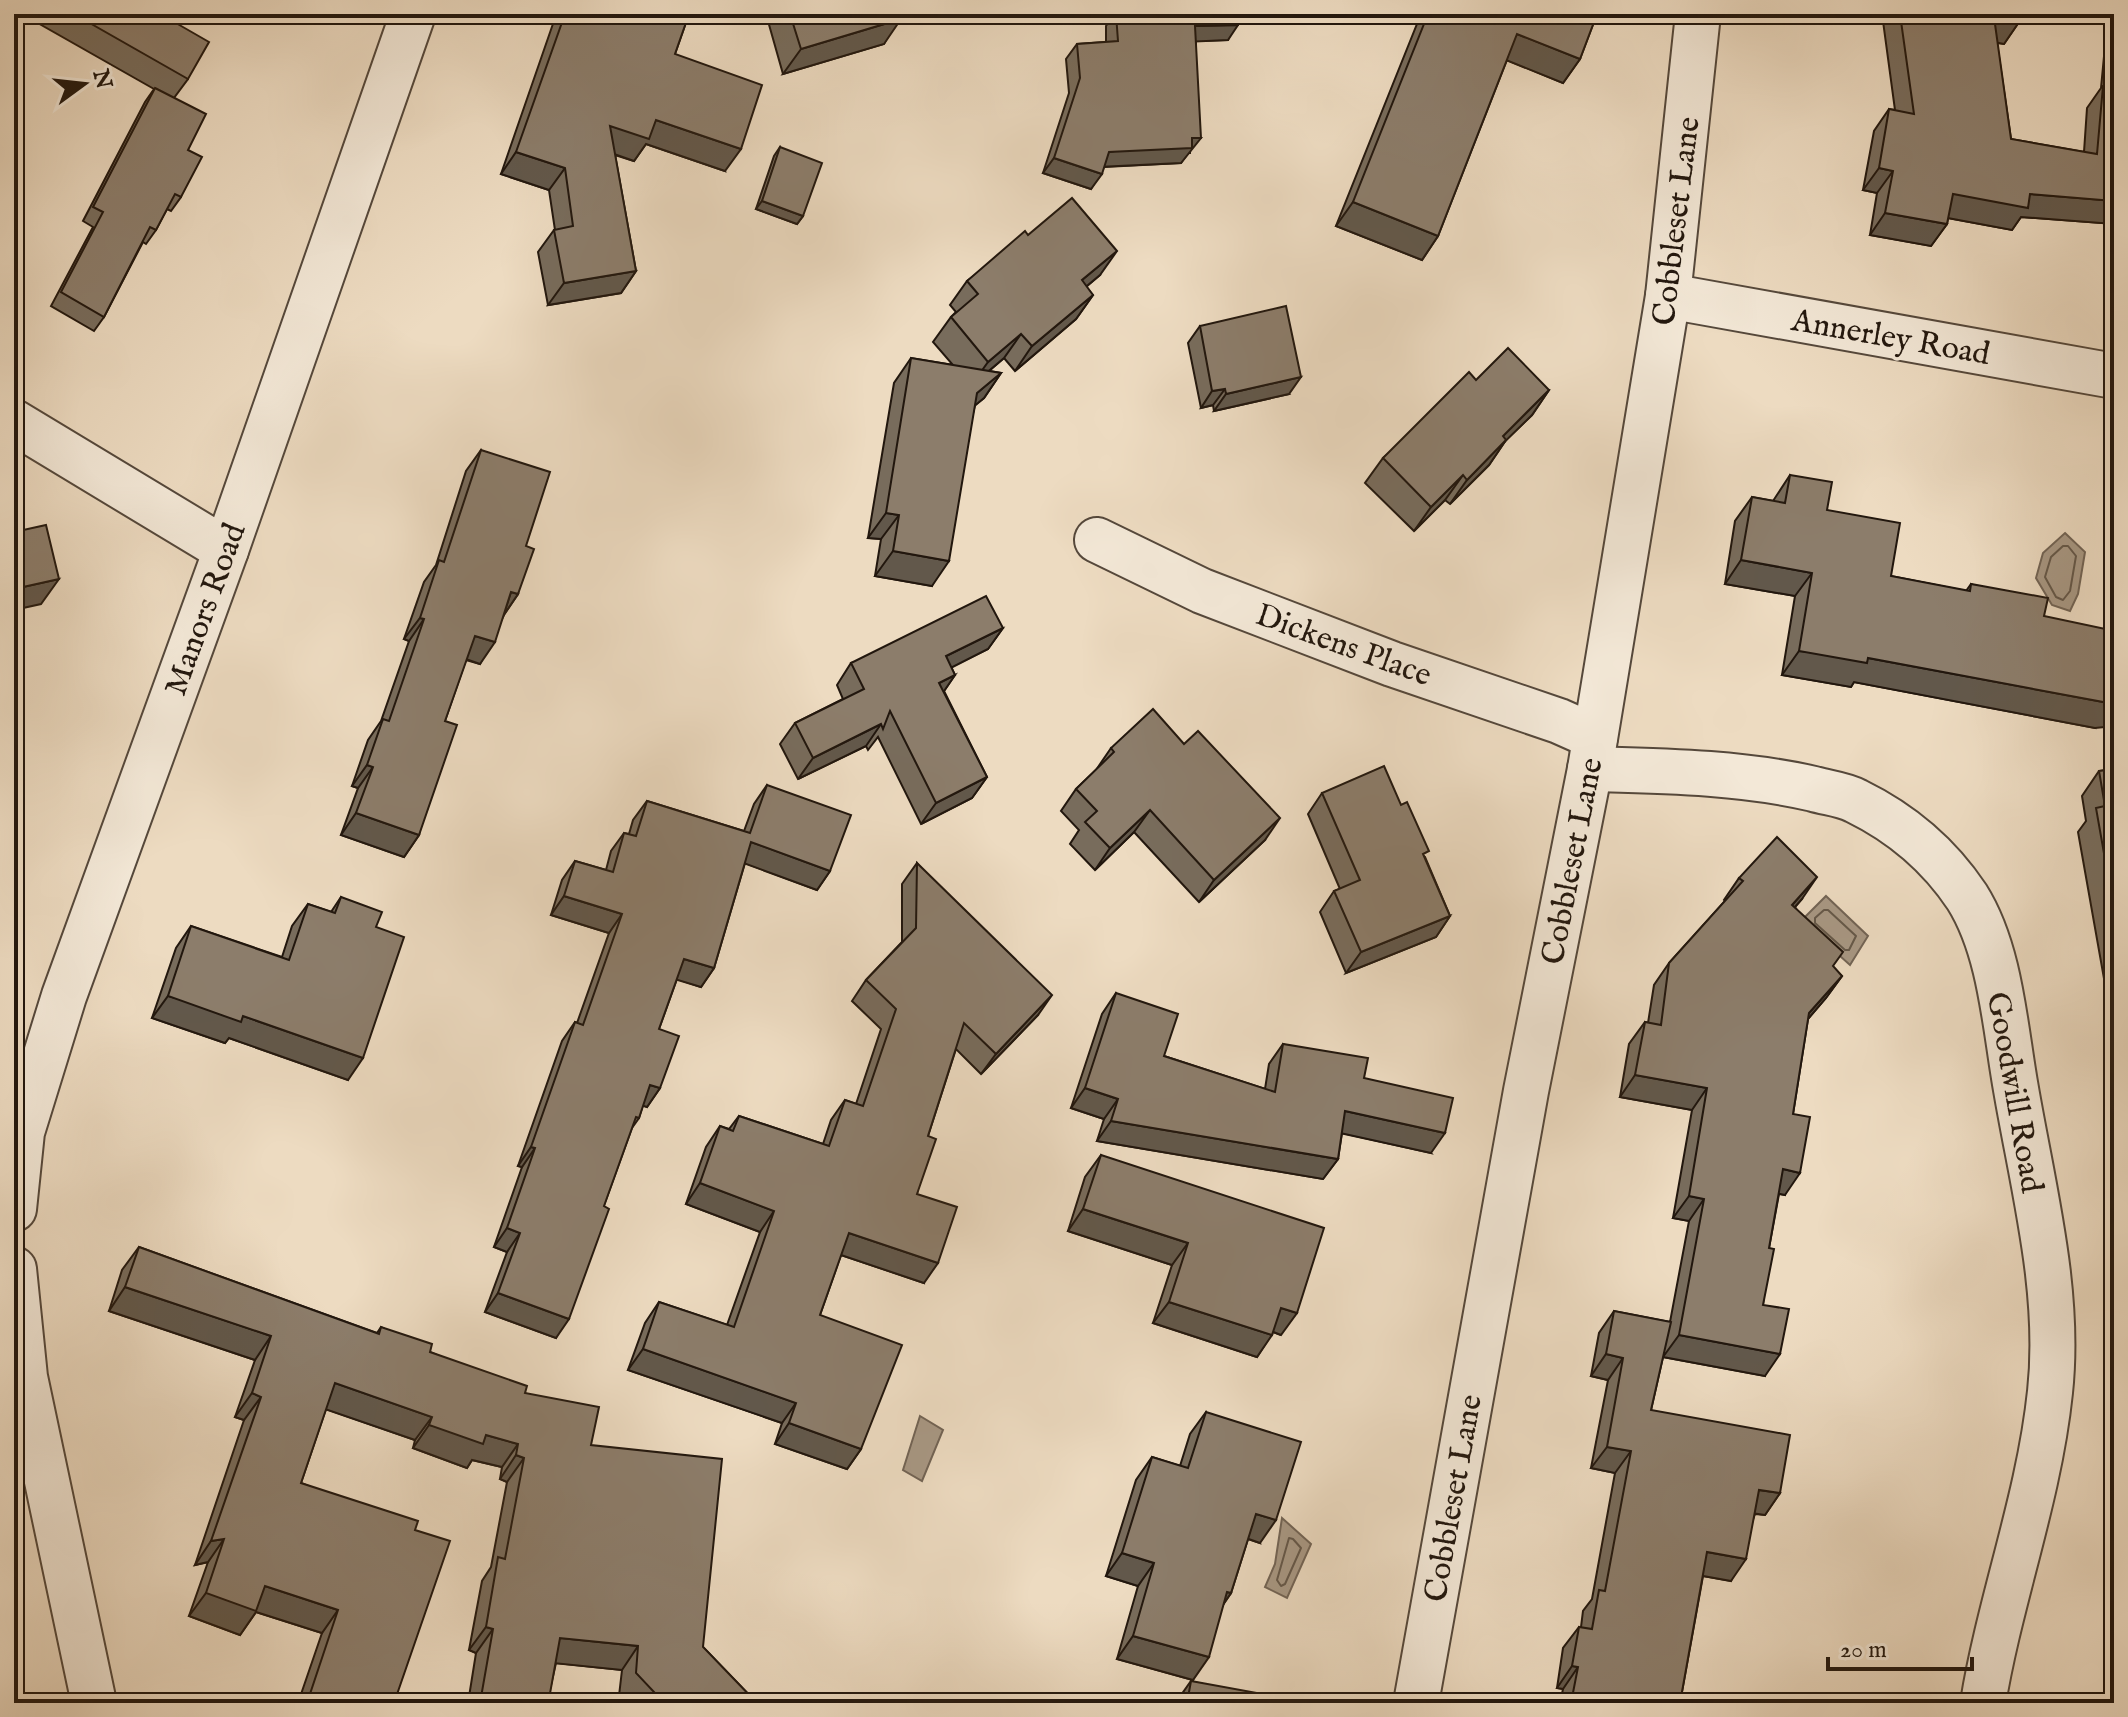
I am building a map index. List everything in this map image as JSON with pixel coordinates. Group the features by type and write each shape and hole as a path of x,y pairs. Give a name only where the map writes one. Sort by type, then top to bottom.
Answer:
{"street":[{"name":"Manors Road","path":"14,1209 22,1132 64,996 226,550 413,14"},
{"name":"Cobbleset Lane","path":"1416,1703 1526,1091 1593,753 1668,296 1698,14"},
{"name":"Annerley Road","path":"1668,296 2114,376"},
{"path":"14,422 226,550"},
{"name":"Dickens Place","path":"1097,540 1202,591 1392,664 1559,721 1593,753"},
{"name":"Goodwill Road","path":"1593,753 1794,785 1853,799 1898,825 1934,854 1968,899 1991,949 2047,1267 2051,1327 2050,1391 2038,1465 1983,1703"},
{"path":"14,1269 25,1377 94,1703"}],"water":[{"path":"2065,533 2085,552 2078,594 2070,611 2052,605 2036,578 2043,553"},
{"path":"1826,896 1868,936 1850,965 1801,921"},
{"path":"920,1416 943,1430 922,1481 903,1470"},
{"path":"1282,1518 1311,1544 1287,1598 1265,1587 1275,1564"}],"building":[{"path":"74,14 172,14 169,19 209,42 188,79"},
{"path":"565,14 689,14 675,54 762,85 741,149 656,120 649,139 610,126 636,271 564,283 554,230 573,226 565,168 516,152"},
{"path":"790,14 900,14 901,19 801,49"},
{"path":"1116,14 1238,14 1238,25 1195,26 1201,138 1192,138 1192,148 1109,152 1102,174 1054,158 1080,78 1077,44 1118,41"},
{"path":"1428,14 1597,14 1580,59 1517,34 1438,236 1353,202"},
{"path":"1900,14 2021,14 2019,22 1994,17 2011,139 2097,154 2103,86 2114,87 2114,201 2030,194 2028,208 1953,194 1947,224 1885,213 1893,171 1879,168 1889,109 1914,114"},
{"path":"155,88 206,114 188,150 202,157 181,197 175,194 156,230 150,227 104,317 61,292 103,212 93,207"},
{"path":"780,147 822,163 803,216 762,201"},
{"path":"1072,198 1117,251 1082,280 1093,295 1032,346 1021,334 988,362 951,317 978,294 967,281 1025,231 1028,235"},
{"path":"1286,306 1301,377 1226,394 1225,389 1212,391 1200,326"},
{"path":"1508,348 1549,390 1503,436 1506,440 1467,480 1463,475 1431,507 1383,458 1469,372 1476,380"},
{"path":"911,358 1001,373 977,393 949,561 893,551 899,515 886,513"},
{"path":"481,450 550,472 526,546 534,549 518,594 511,592 495,642 475,636 445,721 457,725 419,835 356,813 373,767 367,765 383,719 389,721 424,619 420,618 439,560 444,562"},
{"path":"1790,475 1832,482 1827,510 1900,523 1891,576 1970,591 1971,584 2048,598 2044,616 2114,629 2114,704 1868,658 1867,663 1799,651 1812,573 1741,560 1752,497 1785,503"},
{"path":"46,525 59,579 14,589 14,532"},
{"path":"986,596 1003,628 946,656 955,675 939,683 987,777 936,803 890,711 883,729 881,724 813,758 795,723 864,689 851,663"},
{"path":"1153,709 1184,744 1198,731 1280,818 1214,880 1150,810 1110,848 1085,822 1097,811 1076,789 1114,752 1111,748"},
{"path":"1384,766 1401,805 1407,802 1429,851 1423,854 1450,916 1361,952 1334,891 1360,880 1322,793"},
{"path":"2114,769 2114,910 2096,808 2105,806 2099,771"},
{"path":"767,785 851,815 830,871 751,842 714,968 684,959 659,1029 679,1036 660,1088 650,1085 639,1118 636,1117 604,1206 609,1209 569,1319 498,1293 520,1233 507,1228 535,1148 531,1147 575,1022 583,1025 622,914 564,896 575,861 613,872 624,833 636,836 647,801 750,833"},
{"path":"1777,837 1817,877 1792,905 1843,952 1833,966 1842,976 1809,1013 1793,1114 1810,1117 1800,1173 1783,1169 1769,1248 1774,1249 1763,1305 1789,1309 1780,1354 1679,1335 1704,1199 1689,1196 1707,1088 1635,1075 1645,1022 1661,1025 1669,963 1743,881 1739,878"},
{"path":"917,863 1052,995 996,1054 964,1023 928,1136 936,1139 917,1194 957,1207 938,1263 849,1233 820,1315 902,1345 861,1449 789,1423 796,1403 643,1349 659,1302 734,1327 774,1211 700,1183 720,1126 733,1131 739,1116 829,1146 845,1100 863,1106 896,1009 866,980 916,928"},
{"path":"341,897 382,912 376,927 404,937 363,1058 243,1016 241,1022 168,996 191,926 289,960 308,904 335,913"},
{"path":"1116,993 1178,1014 1164,1056 1275,1092 1283,1044 1368,1058 1364,1078 1453,1098 1445,1133 1345,1111 1338,1159 1111,1121 1118,1099 1085,1088"},
{"path":"1101,1155 1324,1228 1297,1313 1281,1308 1272,1335 1169,1302 1188,1243 1083,1209"},
{"path":"139,1247 379,1334 381,1327 432,1344 430,1352 527,1386 525,1393 599,1407 591,1445 722,1459 703,1647 757,1703 656,1703 651,1698 655,1693 636,1673 638,1646 560,1638 549,1699 543,1699 543,1703 480,1703 493,1629 486,1627 498,1557 505,1559 524,1458 516,1455 518,1444 486,1435 483,1444 429,1425 432,1417 335,1383 301,1483 418,1521 415,1530 450,1541 394,1703 307,1703 338,1610 265,1586 256,1611 206,1593 224,1539 211,1541 261,1397 252,1393 271,1336 125,1287"},
{"path":"1614,1311 1671,1322 1651,1410 1790,1435 1780,1493 1759,1490 1746,1559 1707,1552 1680,1703 1571,1703 1578,1667 1572,1666 1579,1627 1592,1629 1599,1590 1605,1591 1631,1451 1607,1447 1623,1358 1606,1354"},
{"path":"1206,1412 1301,1442 1276,1520 1256,1514 1231,1593 1227,1592 1209,1657 1133,1636 1154,1563 1122,1553 1152,1457 1188,1468"},
{"path":"1191,1681 1268,1695 1267,1703 1187,1703"}]}
